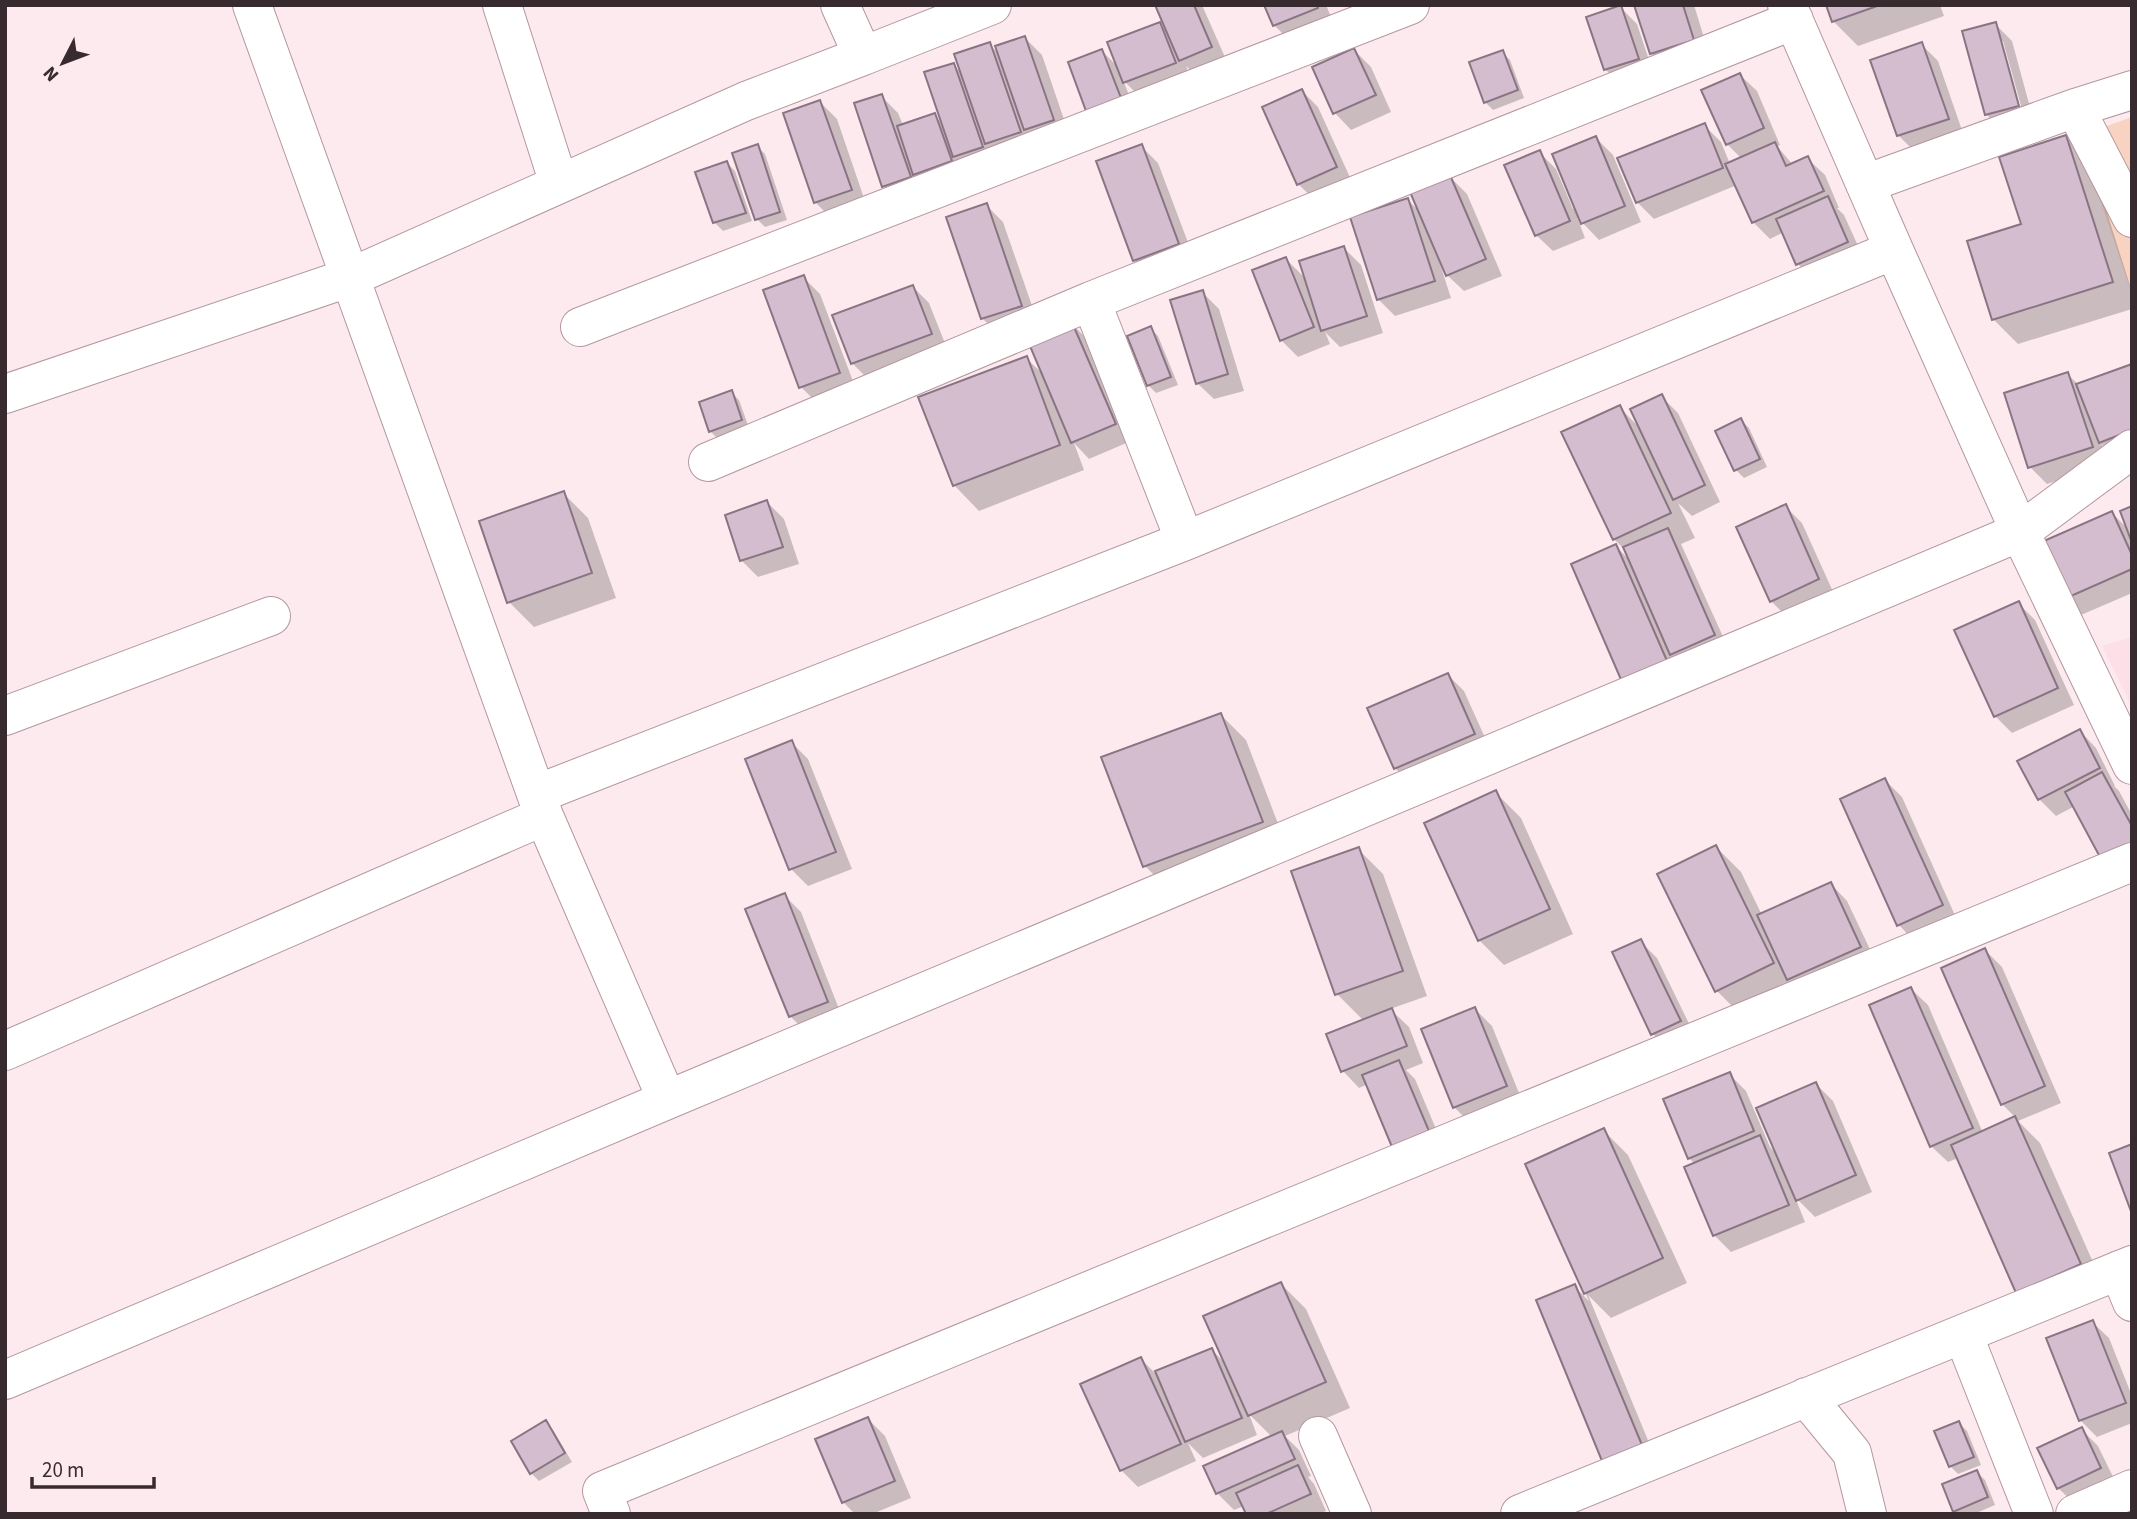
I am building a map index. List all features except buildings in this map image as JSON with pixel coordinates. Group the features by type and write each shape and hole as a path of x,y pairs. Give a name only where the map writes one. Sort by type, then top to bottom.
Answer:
{"street":[{"path":"252,5 541,805 667,1100"},
{"path":"502,5 559,184"},
{"path":"840,5 863,56"},
{"path":"5,394 351,277 746,101 992,5"},
{"path":"580,327 1410,5"},
{"path":"708,462 1791,13 2020,532 2132,765"},
{"path":"1865,184 2074,108 2132,90"},
{"path":"2074,108 2132,218"},
{"path":"5,1051 541,805 1894,250"},
{"path":"1091,301 1185,541"},
{"path":"5,1380 2020,532 2132,449"},
{"path":"5,716 271,616"},
{"path":"611,1514 602,1491 2132,862"},
{"path":"1520,1514 1963,1334 2127,1279"},
{"path":"1963,1334 2034,1514"},
{"path":"1806,1397 1852,1453 1867,1514"},
{"path":"1318,1436 1352,1514"},
{"path":"2082,1513 2132,1489"}],"shaded area":[{"path":"2132,117 2132,294 2079,136"},
{"path":"2132,637 2132,707 2102,646"}]}
